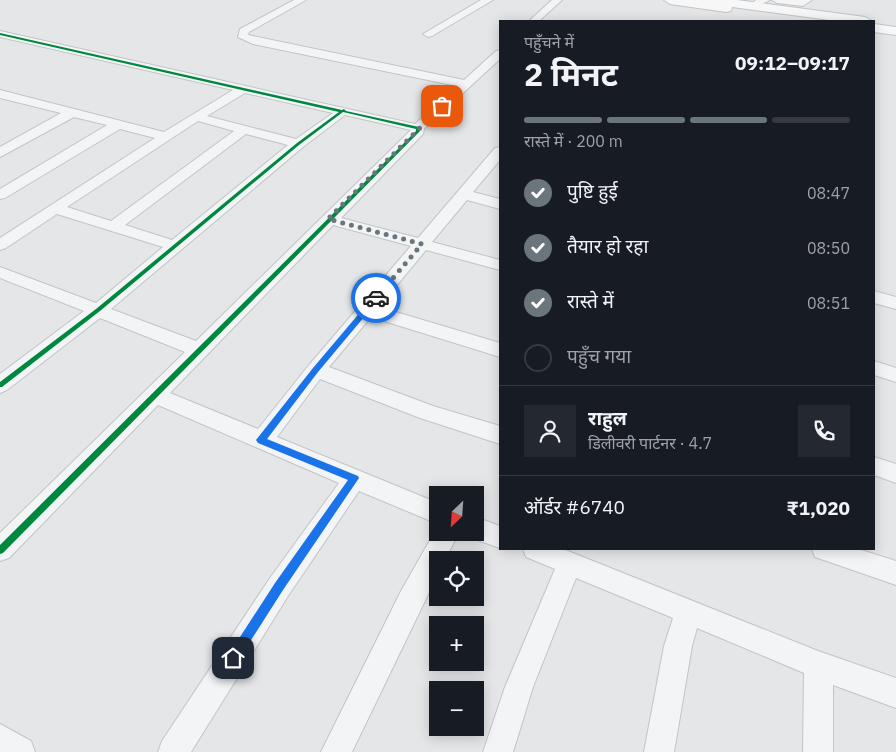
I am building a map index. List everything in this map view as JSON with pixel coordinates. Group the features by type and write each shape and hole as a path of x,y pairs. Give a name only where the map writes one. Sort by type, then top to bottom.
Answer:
{"street":[{"path":"301,0 244,31 243,38 466,84"},
{"path":"428,34 488,0"},
{"path":"535,20 557,0"},
{"path":"670,0 817,20"},
{"path":"708,0 757,2 859,20"},
{"path":"778,0 803,3 807,0"},
{"path":"875,22 896,25"},
{"path":"875,28 896,31"},
{"path":"0,34 418,128"},
{"path":"0,550 238,313 328,219 418,131 418,128 499,54"},
{"path":"0,245 196,117 244,88"},
{"path":"0,94 168,136"},
{"path":"0,386 98,310 298,144 344,110"},
{"path":"1,151 73,112"},
{"path":"196,117 298,144"},
{"path":"0,195 119,124"},
{"path":"113,227 244,130"},
{"path":"261,440 316,370 463,194 495,164"},
{"path":"463,194 499,204"},
{"path":"55,208 175,246"},
{"path":"328,219 499,266"},
{"path":"0,272 200,350"},
{"path":"875,297 896,303"},
{"path":"367,310 499,350"},
{"path":"875,368 896,375"},
{"path":"316,370 427,412 499,435"},
{"path":"154,396 429,510"},
{"path":"875,466 896,474"},
{"path":"173,752 279,586 355,478"},
{"path":"484,531 499,537"},
{"path":"336,752 410,600 442,541"},
{"path":"538,550 818,665 896,693"},
{"path":"827,550 896,573"},
{"path":"498,752 519,687 546,615 570,563"},
{"path":"659,752 678,646 688,612"},
{"path":"818,665 818,752"},
{"path":"0,739 20,752"}],"cycle path":[{"path":"0,34 418,128 418,131 0,550"},
{"path":"0,385 98,310 298,144 344,110"}],"way so far":[{"path":"376,298 422,244 328,219 442,106"}],"route":[{"path":"233,658 279,586 355,478 261,440 376,298"}]}
